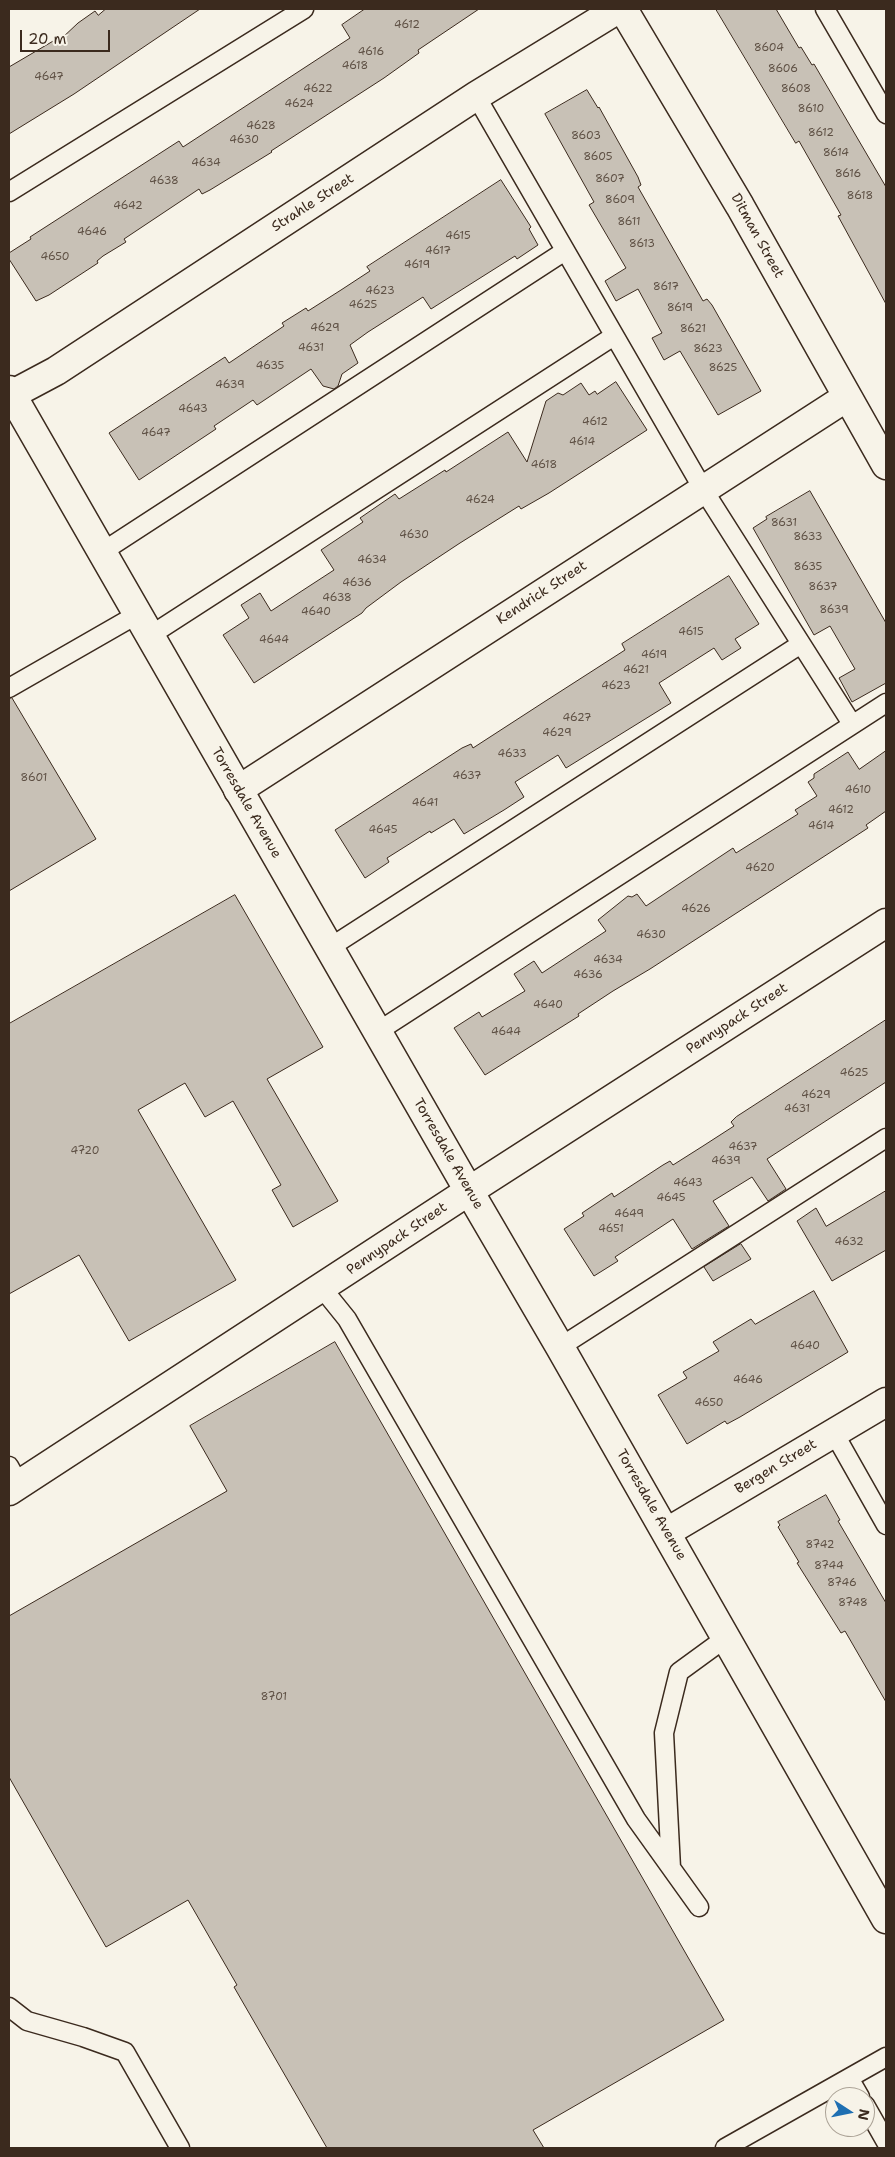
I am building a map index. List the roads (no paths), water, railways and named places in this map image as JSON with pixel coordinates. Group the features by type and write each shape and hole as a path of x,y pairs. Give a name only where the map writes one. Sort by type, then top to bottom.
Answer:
{"street":[{"name":"Strahle Street","path":"10,393 56,371 476,96 618,9"},
{"name":"Ditman Street","path":"624,9 740,206 886,465"},
{"name":"Torresdale Avenue","path":"10,393 468,1191 727,1637 886,1919"},
{"name":"Kendrick Street","path":"238,790 846,397"},
{"name":"Pennypack Street","path":"12,1480 322,1288 468,1191 886,923"},
{"name":"Bergen Street","path":"666,1532 886,1402"}],"lane":[{"path":"9,192 304,9"},
{"path":"825,9 886,114"},
{"path":"476,96 703,489 852,724"},
{"path":"102,552 565,251"},
{"path":"9,688 144,625 614,336"},
{"path":"329,948 801,644"},
{"path":"377,1032 886,703"},
{"path":"560,1347 886,1138"},
{"path":"322,1288 347,1319 636,1819 699,1906"},
{"path":"834,1433 886,1525"},
{"path":"670,1868 664,1733 679,1672 727,1637"},
{"path":"9,2007 26,2021 83,2037 124,2052 180,2148"},
{"path":"725,2148 886,2057"},
{"path":"849,2078 854,2087"},
{"path":"875,2123 886,2142"}]}
